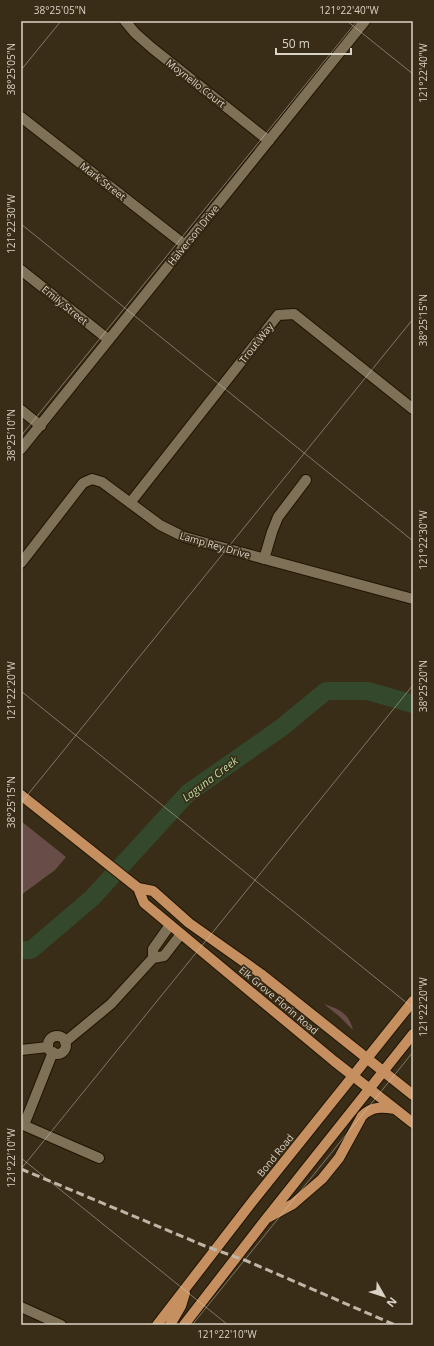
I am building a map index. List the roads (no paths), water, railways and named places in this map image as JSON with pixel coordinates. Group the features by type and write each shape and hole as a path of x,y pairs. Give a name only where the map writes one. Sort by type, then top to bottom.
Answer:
{"main road":[{"name":"Elk Grove Florin Road","path":"21,795 138,888 153,891 189,923 261,974 413,1095"},
{"name":"Elk Grove Florin Road","path":"138,888 144,903 279,1016 413,1123"},
{"path":"170,925 173,921 177,920 204,941 214,944 218,943"},
{"name":"Bond Road","path":"157,1325 257,1196 413,1002"},
{"path":"184,1325 413,1034"},
{"path":"266,1219 293,1204 322,1179 339,1158 362,1116 366,1112 380,1107 396,1109"},
{"path":"170,1325 181,1306 188,1285"}],"street":[{"name":"Moynello Court","path":"125,21 135,33 152,48 269,141"},
{"name":"Halverson Drive","path":"21,449 365,21"},
{"name":"Mark Street","path":"21,116 185,245"},
{"name":"Emily Street","path":"21,270 108,340"},
{"name":"Trout Way","path":"130,503 278,315 294,314 413,409"},
{"path":"21,410 41,426"},
{"name":"Lamp Rey Drive","path":"21,563 83,482 92,479 102,482 160,525 184,537 413,599"},
{"path":"264,559 278,517 306,480"},
{"path":"153,958 153,949 170,925"},
{"path":"21,1050 51,1050 56,1053 63,1051 65,1049 66,1042 111,1004 153,958 164,956 181,934"},
{"path":"66,1042 61,1036 54,1036 49,1040 51,1050 22,1124 99,1158"},
{"path":"21,1307 61,1325"}],"waterway":[{"name":"Laguna Creek","path":"21,950 31,950 92,898 188,793 281,728 326,691 368,691 413,704"}],"railway":[{"path":"21,1169 205,1246 247,1261 395,1325"}]}
